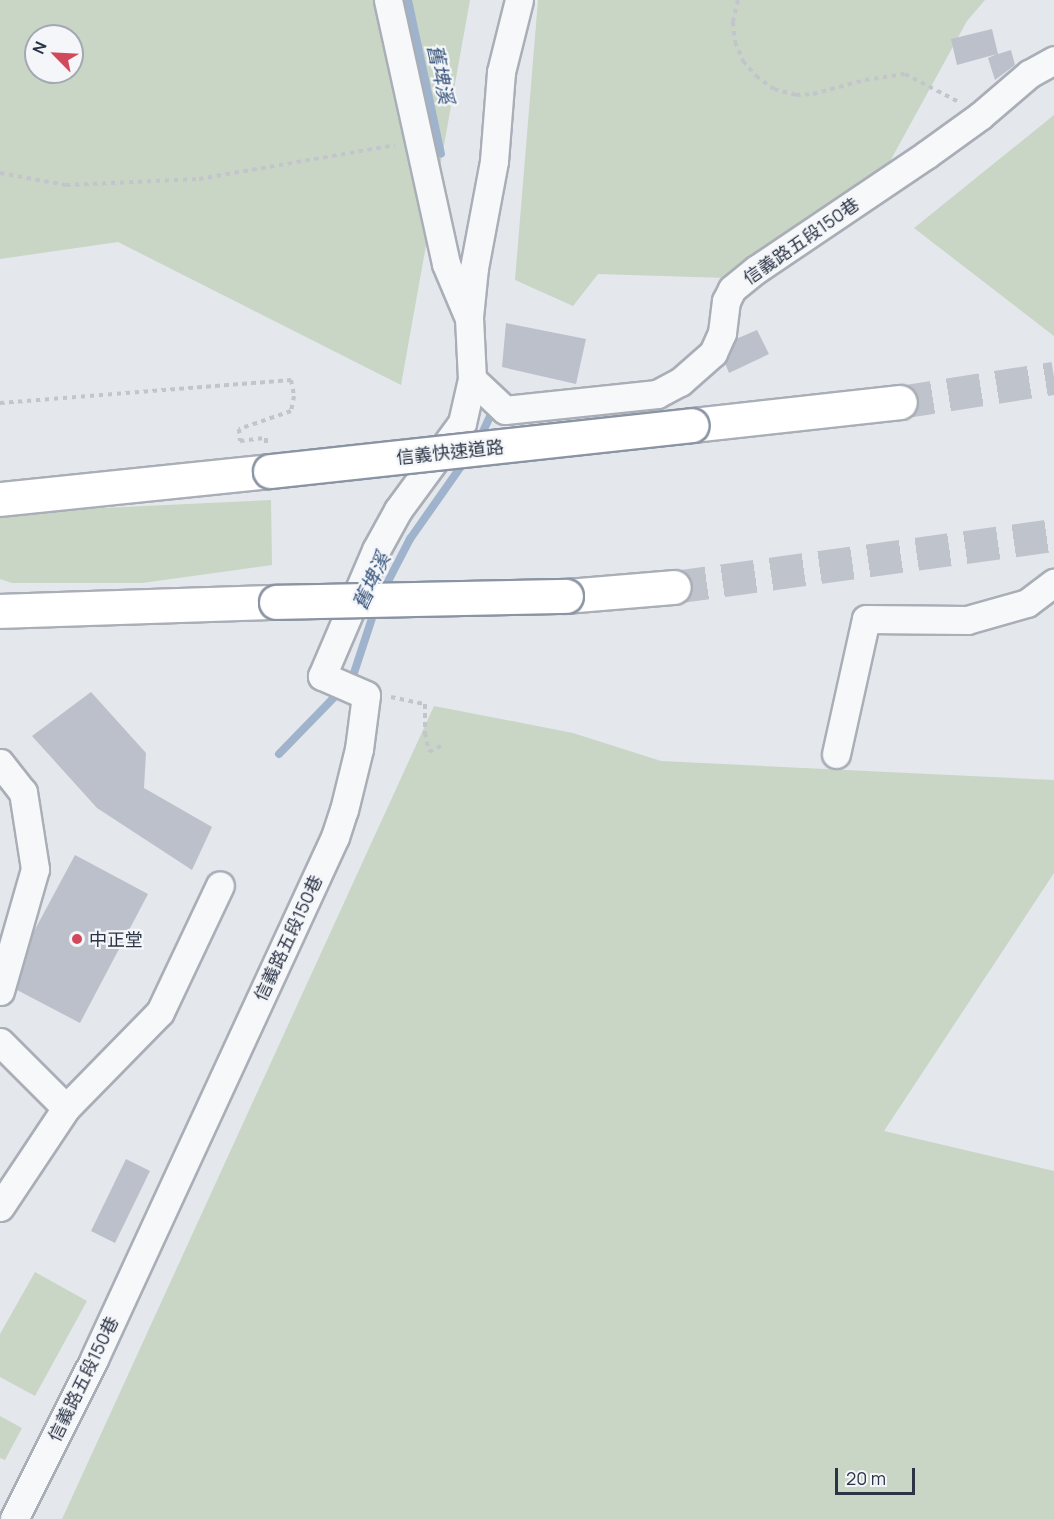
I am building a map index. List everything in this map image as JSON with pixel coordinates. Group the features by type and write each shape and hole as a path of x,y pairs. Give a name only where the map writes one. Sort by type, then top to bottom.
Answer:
{"highway":[{"name":"信義快速道路","path":"0,499 268,460 692,425 900,402"},
{"path":"0,611 566,596 674,587"}],"street":[{"path":"388,0 446,264 469,317"},
{"path":"366,695 322,676 398,510 462,423 472,378 469,317 474,268 494,161 501,72 519,0"},
{"name":"信義路五段150巷","path":"472,378 505,410 657,394 680,382 713,353 722,333 726,301 732,289 757,269 935,149 980,116 1029,74 1054,60"},
{"path":"836,754 866,619 967,620 1027,603 1054,583"},
{"name":"信義路五段150巷","path":"14,1519 94,1359 335,837 359,749 366,695"},
{"path":"0,763 23,792 35,868 0,991"},
{"path":"0,1207 66,1108 160,1012 220,885"},
{"path":"0,1042 66,1108"}],"path":[{"path":"738,0 734,22 735,42 743,61 756,76 774,89 790,94 813,94 905,74 963,105"},
{"path":"0,172 66,185 199,179 419,141"},
{"path":"0,403 291,380 294,396 291,411 239,429 240,441 266,438 268,460"},
{"path":"366,695 425,704 425,733 429,753 442,745"}],"green space":[{"path":"0,0 470,0 401,385 118,242 0,259"},
{"path":"538,0 985,0 967,21 877,185 760,279 598,274 573,306 515,280"},
{"path":"1054,115 1054,336 914,228"},
{"path":"271,500 272,565 142,583 12,583 0,579 0,517 18,512"},
{"path":"434,706 573,733 661,761 1054,780 1054,873 884,1131 1054,1171 1054,1519 62,1519"},
{"path":"35,1272 87,1301 35,1396 0,1377 0,1334"},
{"path":"0,1416 22,1428 5,1460 0,1458"}],"building":[{"path":"992,29 998,54 1011,50 1015,65 995,80 988,58 997,54 957,65 951,39"},
{"path":"506,323 586,339 576,384 502,367"},
{"path":"757,330 769,354 729,373 725,363 736,339"},
{"path":"91,692 146,753 144,788 212,827 192,870 97,808 32,736"},
{"name":"中正堂","path":"75,855 148,894 80,1023 17,990 32,935"},
{"path":"126,1159 150,1171 115,1243 91,1231"}],"waterway":[{"name":"舊埤溪","path":"408,0 441,154"},
{"name":"舊埤溪","path":"479,440 490,416"},
{"name":"舊埤溪","path":"383,591 410,539 467,458"},
{"name":"舊埤溪","path":"279,754 352,679 375,609"}],"tunnel":[{"path":"900,402 1054,378"},
{"path":"674,587 1054,535"}],"place":[{"name":"中正堂","path":"77,939"}]}
